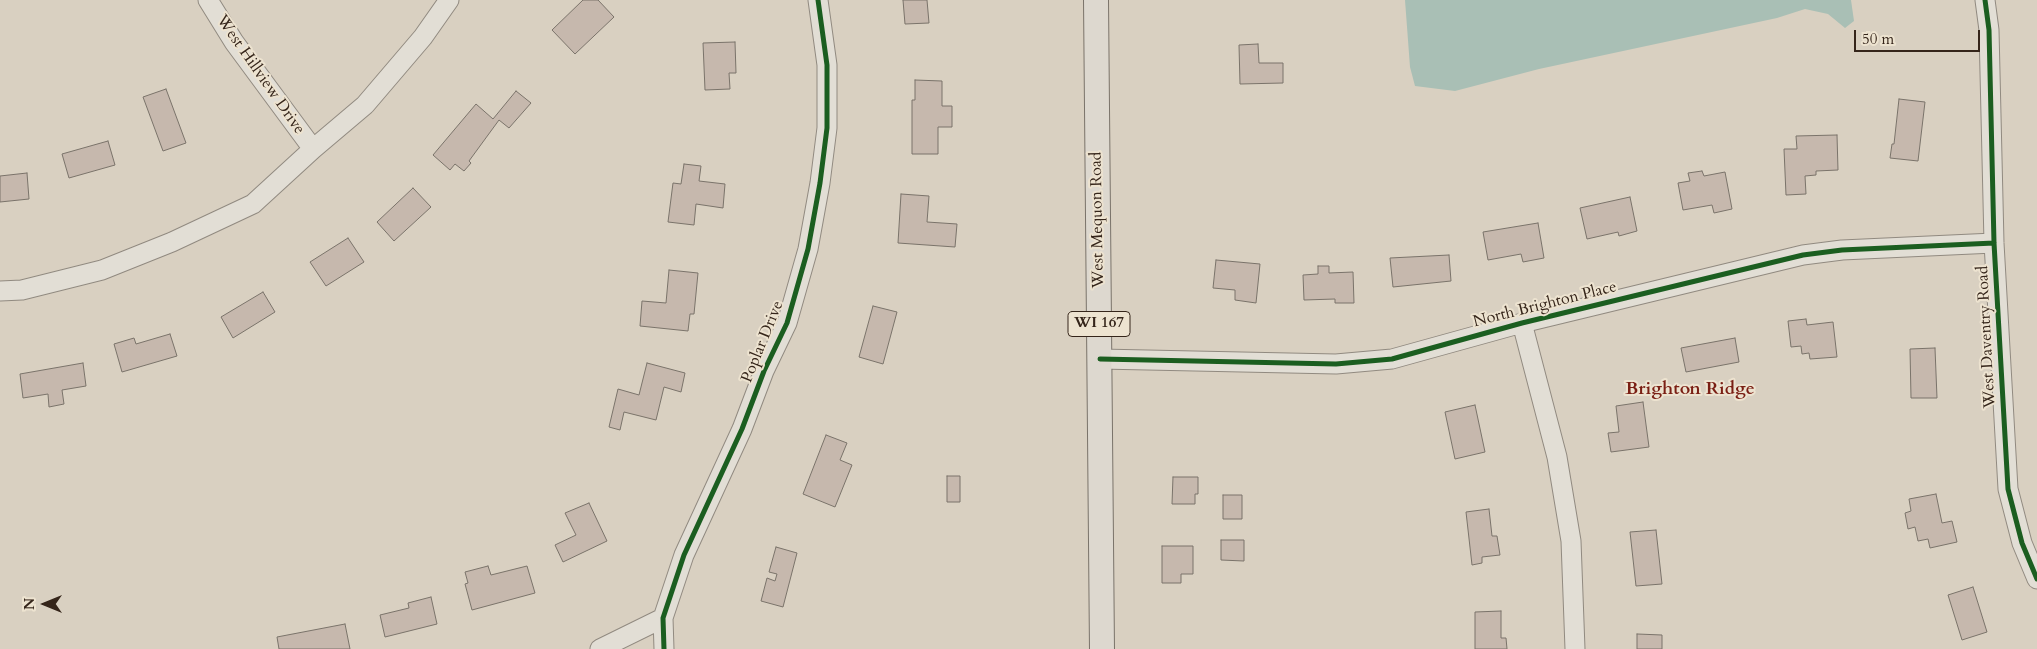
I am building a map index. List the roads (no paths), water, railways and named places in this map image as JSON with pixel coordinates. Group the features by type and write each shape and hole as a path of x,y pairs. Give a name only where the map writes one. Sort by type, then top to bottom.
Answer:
{"main road":[{"name":"West Mequon Road","path":"1096,0 1102,649"}],"street":[{"name":"West Hillview Drive","path":"208,0 234,42 313,149"},
{"path":"0,291 22,290 102,270 172,242 253,204 365,105 423,37 449,0"},
{"name":"Poplar Drive","path":"664,649 663,618 684,555 742,429 764,371 787,323 808,249 827,128 827,65 818,0"},
{"name":"West Daventry Road","path":"1985,0 1989,30 1994,242 2008,489 2022,543 2037,579"},
{"name":"North Brighton Place","path":"1100,359 1336,364 1392,359 1522,323 1804,255 1842,250 1994,242"},
{"path":"1522,323 1556,457 1568,522 1575,649"},
{"path":"600,649 663,618"}],"district":[{"name":"Brighton Ridge","path":"1690,390"}]}
